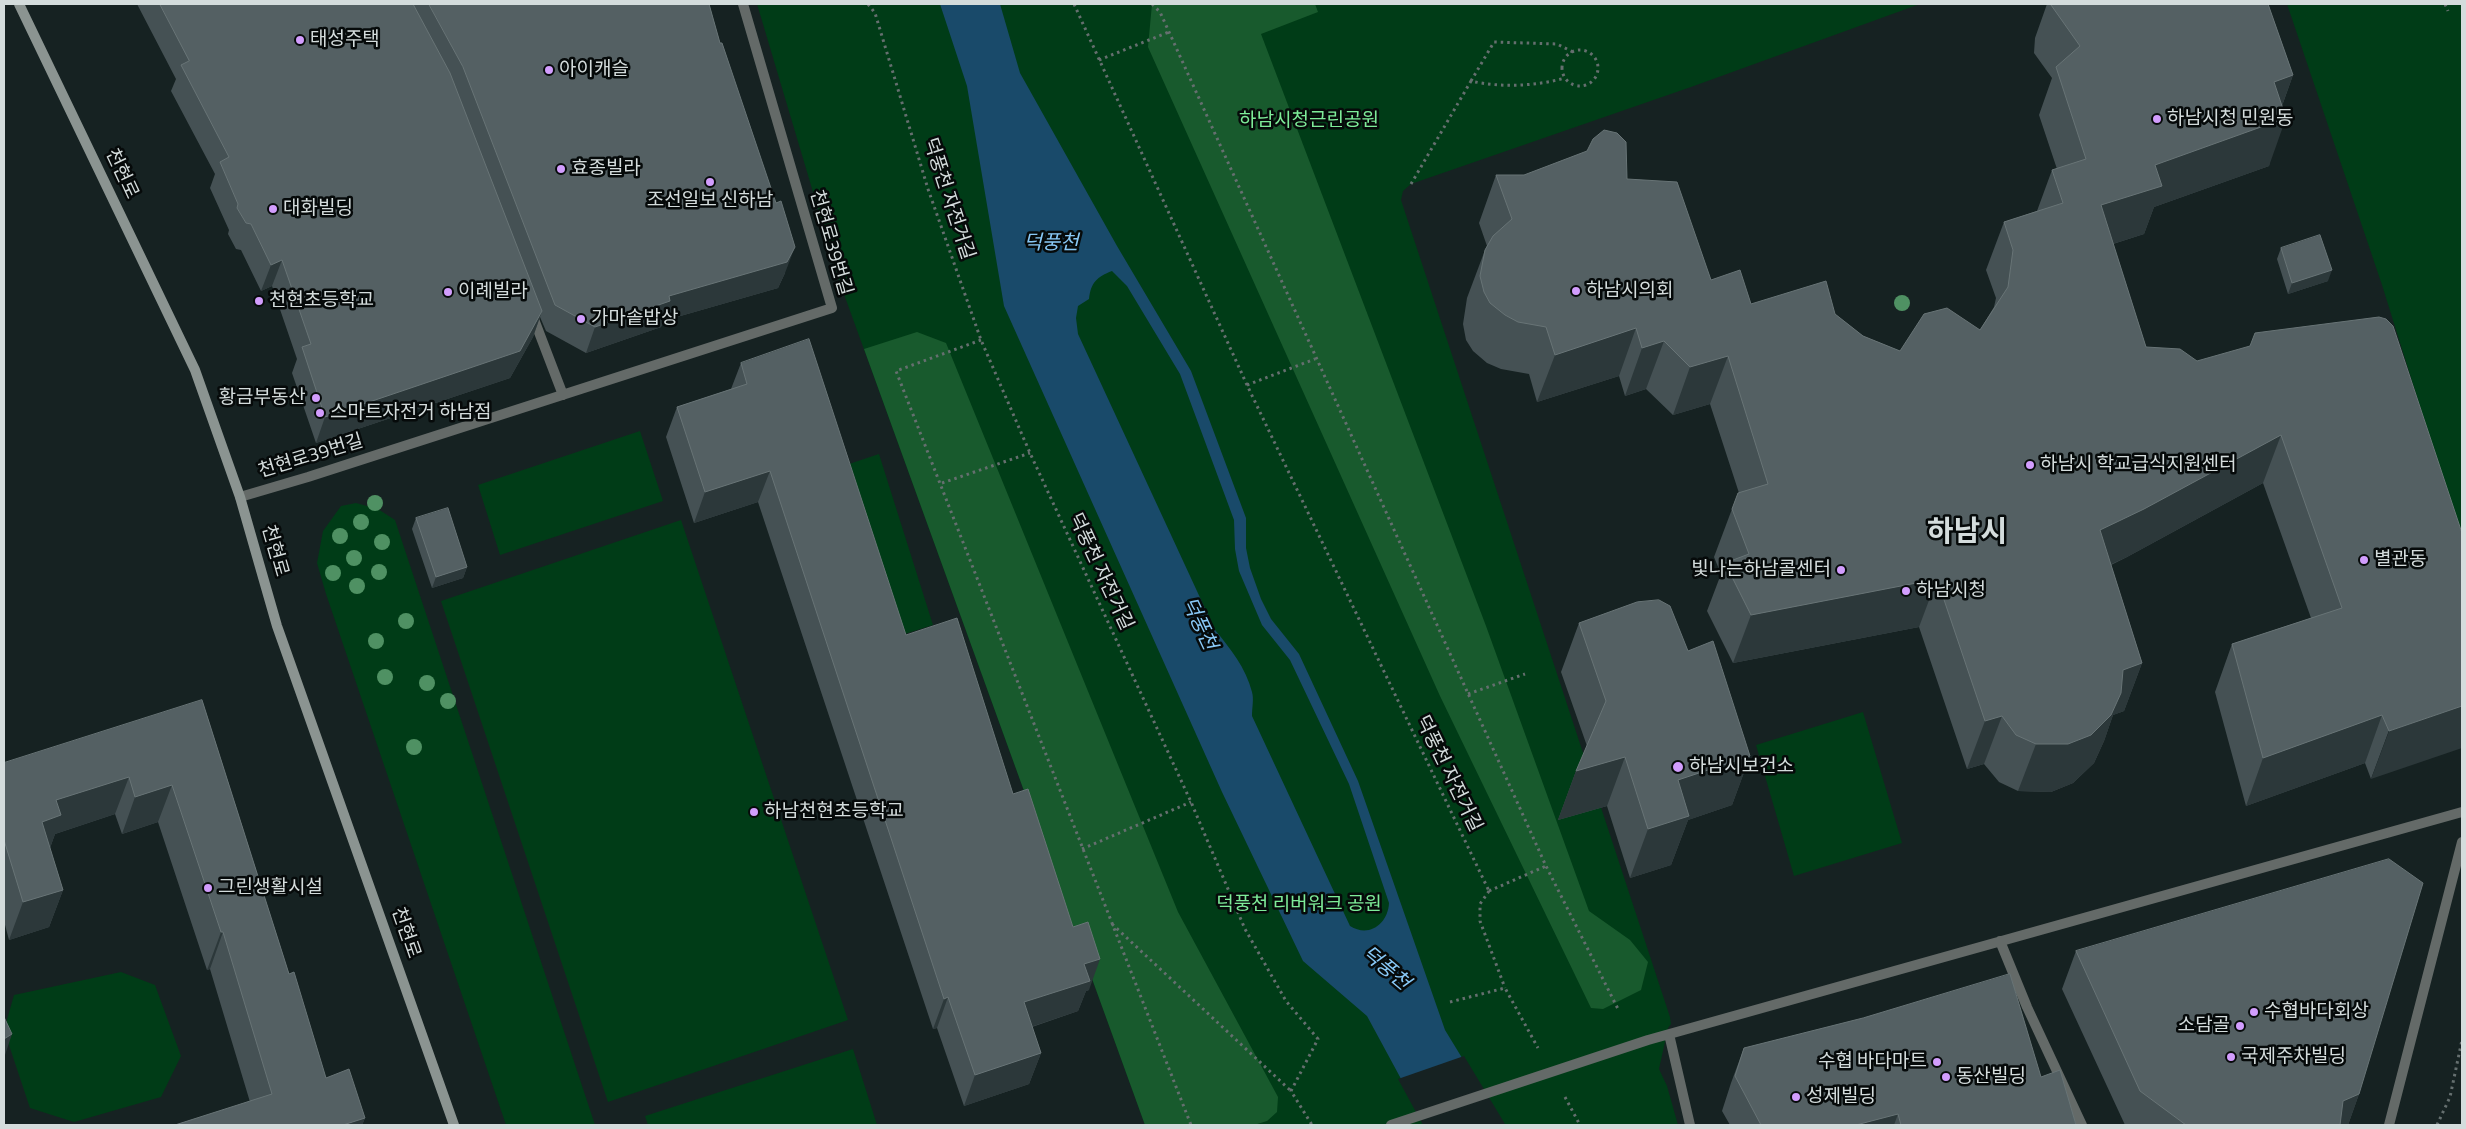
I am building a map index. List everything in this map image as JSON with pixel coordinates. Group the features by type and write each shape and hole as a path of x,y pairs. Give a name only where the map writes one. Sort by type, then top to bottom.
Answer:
{"main road":[{"name":"천현로","path":"19,4 195,370 240,497 278,626 454,1125"}],"street":[{"name":"천현로39번길","path":"240,497 308,478 832,308 743,4"},
{"path":"528,304 563,395"},
{"path":"1391,1125 1669,1034 2462,812"},
{"path":"2389,1125 2462,842"},
{"path":"2000,941 2027,1007 2082,1125"},
{"path":"1669,1034 1690,1125"}],"path":[{"name":"덕풍천 자전거길","path":"868,4 875,13 928,189 981,340 1030,453 1191,802 1245,929 1286,1001 1318,1038 1291,1091"},
{"name":"덕풍천 자전거길","path":"1074,4 1247,385 1489,891"},
{"path":"1152,4 1160,12"},
{"path":"1159,4 1160,12 1315,359 1546,866 1618,1009"},
{"path":"2445,4 2448,11"},
{"path":"1099,60 1169,32"},
{"path":"1411,184 1494,42 1557,44 1573,52 1584,51 1590,54 1597,63 1597,74 1584,86 1573,85 1565,78 1563,72 1564,60 1573,52"},
{"path":"1471,81 1492,86 1553,82 1565,78"},
{"path":"981,340 896,370 942,483 1111,924 1191,1125"},
{"path":"1247,385 1315,359"},
{"path":"942,483 1030,453"},
{"path":"1468,694 1525,674"},
{"path":"1082,849 1191,802"},
{"path":"1542,1057 1505,988 1480,922 1480,904 1489,891 1546,866"},
{"path":"1111,924 1291,1091 1312,1125"},
{"path":"1450,1002 1505,988"},
{"path":"2437,1125 2450,1097 2462,1040"},
{"path":"1561,1091 1580,1125"}],"green space":[{"name":"덕풍천 리버워크 공원","path":"757,4 1920,4 1691,87 1411,184 1403,191 1401,200 1670,1017 1671,1024 1668,1028 1659,1069 1667,1086 1678,1125 1145,1125 841,286"},
{"path":"1152,4 1315,4 1318,12 1261,34 1486,626 1589,911 1630,940 1648,962 1641,990 1603,1009 1591,1008 1440,696 1148,47"},
{"path":"2287,4 2462,4 2462,541 2382,285"},
{"path":"917,332 946,343 1178,912 1278,1097 1277,1112 1267,1121 1254,1125 1145,1125 864,349"},
{"path":"640,431 663,501 500,555 478,485"},
{"path":"879,454 933,625 886,640 831,470"},
{"path":"356,503 378,509 395,520 595,1125 506,1125 317,563 323,531 341,506"},
{"path":"681,520 848,1020 608,1102 441,601"},
{"path":"1863,712 1902,843 1794,876 1756,745"},
{"path":"121,972 155,985 181,1056 161,1097 74,1122 30,1108 4,1030 14,995"},
{"path":"853,1049 877,1125 648,1125 645,1116"}],"water":[{"name":"덕풍천","path":"940,4 1000,4 1020,73 1117,246 1191,371 1246,518 1246,548 1250,568 1261,599 1271,619 1299,654 1358,781 1445,1030 1503,1125 1426,1125 1367,1016 1303,961 1222,792 1004,306 967,86","holes":["1112,271 1127,286 1180,374 1234,520 1235,549 1239,571 1262,625 1290,660 1349,784 1389,903 1388,911 1381,923 1370,930 1357,929 1350,926 1252,716 1253,695 1246,675 1232,651 1215,630 1078,334 1076,318 1078,306 1089,299 1091,288 1096,281"]}],"pier":[{"path":"1464,1056 1505,1125 1423,1125 1398,1079"}],"building":[{"path":"160,4 413,4 450,73 542,311 520,351 325,417 302,347 311,344 282,260 271,265 251,224 246,223 237,208 238,204 220,162 229,157 181,65 189,61"},
{"path":"429,4 709,4 720,43 722,43 776,203 781,201 795,247 787,262 669,296 670,301 595,327 555,305 463,67"},
{"path":"2052,4 2268,4 2293,75 2274,82 2286,118 2155,165 2162,186 2101,205 2146,347 2180,349 2197,361 2250,346 2255,333 2379,317 2386,319 2393,326 2462,533 2462,706 2389,731 2382,715 2263,758 2232,644 2342,608 2281,435 2144,509 2100,530 2142,663 2123,670 2121,693 2111,715 2091,735 2068,744 2036,744 2016,735 2002,716 1985,721 1937,579 1751,615 1725,563 1749,554 1732,509 1738,493 1768,484 1728,356 1690,367 1664,341 1642,348 1636,328 1555,355 1546,327 1518,322 1505,315 1490,303 1484,292 1480,276 1485,250 1493,236 1512,219 1496,175 1524,175 1587,151 1593,139 1604,130 1617,133 1626,142 1627,179 1677,182 1711,280 1740,270 1751,304 1826,281 1835,314 1863,336 1900,351 1924,314 1947,308 1980,330 2008,287 2013,250 2004,222 2063,203 2052,170 2086,159 2056,67 2080,46"},
{"path":"2320,235 2332,270 2292,283 2281,248"},
{"path":"809,339 906,635 957,618 1013,794 1028,789 1073,927 1088,922 1100,959 1084,964 1090,981 1024,1002 1041,1053 975,1075 948,997 944,999 770,471 705,492 677,407 747,384 741,363"},
{"path":"448,508 467,567 436,577 416,518"},
{"path":"1659,600 1670,606 1688,651 1713,641 1750,756 1678,780 1689,816 1648,829 1625,757 1576,771 1606,701 1579,623 1637,602"},
{"path":"202,700 289,974 294,972 326,1078 349,1069 365,1118 343,1125 175,1125 272,1094 223,932 221,932 172,785 135,797 129,777 56,800 61,815 42,822 63,890 23,902 4,840 4,763"},
{"name":"국제주차빌딩","path":"2389,859 2423,883 2359,1094 2343,1101 2340,1125 2186,1125 2140,1091 2076,951"},
{"path":"2010,974 2041,1077 2060,1070 2076,1125 1901,1125 1898,1114 1856,1125 1761,1125 1735,1076 1744,1048 1863,1018"},
{"path":"4,1017 12,1034 4,1039"}],"place":[{"name":"태성주택","path":"300,40"},
{"name":"아이캐슬","path":"549,70"},
{"name":"하남시청 민원동","path":"2157,119"},
{"name":"효종빌라","path":"561,169"},
{"name":"조선일보 신하남","path":"710,182"},
{"name":"대화빌딩","path":"273,209"},
{"name":"하남시의회","path":"1576,291"},
{"name":"이례빌라","path":"448,292"},
{"name":"천현초등학교","path":"259,301"},
{"name":"가마솥밥상","path":"581,319"},
{"name":"황금부동산","path":"316,398"},
{"name":"스마트자전거 하남점","path":"320,413"},
{"name":"하남시 학교급식지원센터","path":"2030,465"},
{"name":"별관동","path":"2364,560"},
{"name":"빛나는하남콜센터","path":"1841,570"},
{"name":"하남시청","path":"1906,591"},
{"name":"하남시보건소","path":"1678,767"},
{"name":"하남천현초등학교","path":"754,812"},
{"name":"그린생활시설","path":"208,888"},
{"name":"수협바다회상","path":"2254,1012"},
{"name":"소담골","path":"2240,1026"},
{"name":"국제주차빌딩","path":"2231,1057"},
{"name":"수협 바다마트","path":"1937,1062"},
{"name":"동산빌딩","path":"1946,1077"},
{"name":"성제빌딩","path":"1796,1097"}],"district":[{"name":"하남시","path":"1967,534"}],"park label":[{"name":"하남시청근린공원","path":"1309,121"}]}
